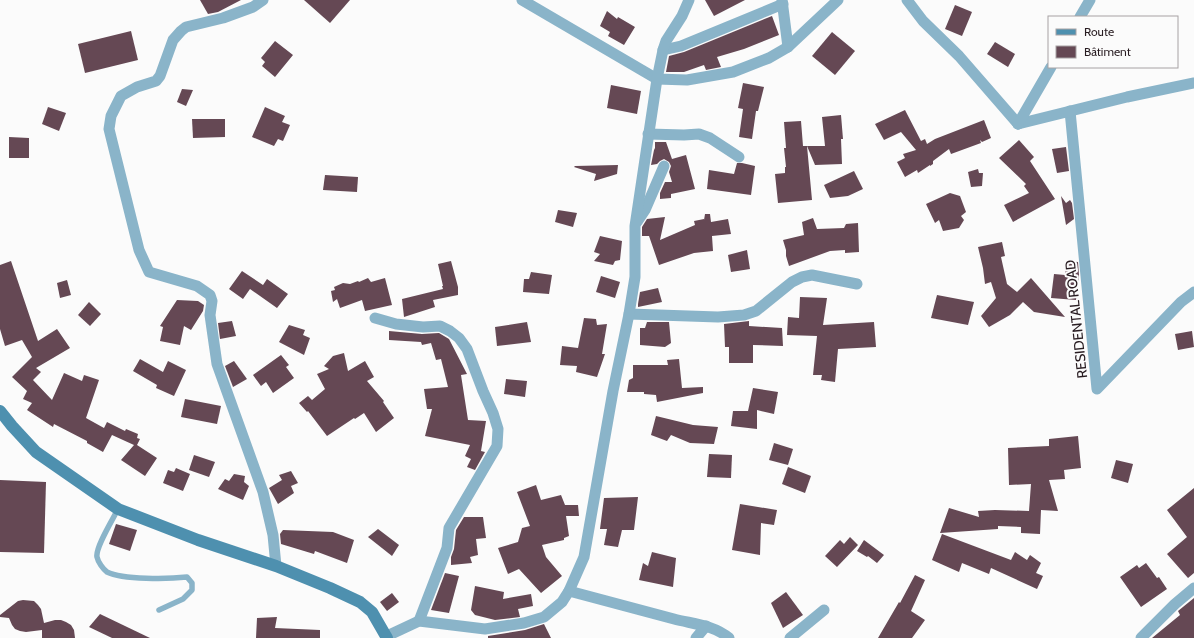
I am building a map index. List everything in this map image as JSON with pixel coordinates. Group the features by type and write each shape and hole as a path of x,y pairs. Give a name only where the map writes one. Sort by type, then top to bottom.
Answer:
{"street":[{"path":"263,0 253,7 223,18 186,27 181,31 173,40 160,76 156,82 137,87 121,96 111,116 109,129 139,250 149,272 197,286 210,295 212,301 210,315 216,364 263,492 273,535 276,566"},
{"path":"522,0 657,79 687,80 733,72 769,58 788,47 838,0"},
{"path":"0,411 36,452 118,509 198,540 276,566 360,602 372,612 387,637 419,621 485,629 524,623 544,616 562,602 569,591 584,557 613,391 635,277 635,226 657,79 666,41 682,16 689,0"},
{"path":"907,0 923,21 959,56 1018,124"},
{"path":"1081,16 1090,0"},
{"path":"663,50 681,46 783,2 788,47"},
{"path":"1018,124 1049,68"},
{"path":"1018,124 1194,83"},
{"name":"RESIDENTAL ROAD","path":"1070,111 1098,389 1181,302 1194,292"},
{"path":"648,134 684,136 699,134 710,138 739,157"},
{"path":"635,226 645,210 664,166"},
{"path":"629,314 718,317 744,315 756,311 792,282 802,277 812,275 857,284"},
{"path":"375,318 396,324 423,327 440,326 459,338 467,349 498,429 497,446 449,528 447,548 419,621"},
{"path":"1140,638 1194,588"},
{"path":"569,591 675,620 706,626 721,631 729,638"},
{"path":"790,638 824,610"},
{"path":"696,638 706,626"}],"lane":[{"path":"118,509 97,549 97,557 100,564 106,571 120,576 168,579 187,577 192,583 192,590 183,599 160,610"}],"building":[{"path":"200,0 241,0 218,12 208,14"},
{"path":"304,0 350,0 330,23"},
{"path":"705,0 745,0 714,16"},
{"path":"955,5 972,12 962,36 945,29"},
{"path":"607,11 617,19 618,17 635,27 624,45 608,36 610,32 600,26"},
{"path":"772,16 779,35 744,49 717,57 721,67 706,70 704,65 684,72 666,72 669,56 684,52"},
{"path":"131,31 138,60 85,73 78,44"},
{"path":"832,32 855,51 835,75 812,56"},
{"path":"275,41 293,55 275,77 262,66 265,62 261,58"},
{"path":"995,42 1015,54 1008,67 987,54"},
{"path":"743,83 764,87 758,111 756,111 752,139 739,137 743,109 738,108"},
{"path":"611,85 641,91 637,114 607,108"},
{"path":"182,89 193,90 186,106 177,102"},
{"path":"48,107 66,113 59,131 42,124"},
{"path":"265,107 285,116 282,122 290,125 283,141 278,139 274,146 252,137"},
{"path":"905,110 921,141 925,139 927,144 935,139 984,120 991,138 982,142 980,140 981,143 951,154 949,149 933,161 933,164 930,166 918,173 917,170 905,177 897,162 905,158 903,154 916,150 901,132 884,140 875,124"},
{"path":"841,115 843,139 841,139 842,164 815,165 807,146 825,146 822,117"},
{"path":"192,119 225,119 225,137 193,138"},
{"path":"801,121 803,146 807,146 812,200 778,203 775,174 785,173 786,167 784,122"},
{"path":"9,137 29,138 29,158 9,158"},
{"path":"1019,140 1034,157 1030,161 1055,199 1013,222 1004,205 1029,193 1024,186 1026,184 999,158"},
{"path":"655,142 666,142 672,159 686,155 695,189 671,194 671,198 660,199 660,193 665,182 672,182 669,172 671,166 669,162 664,159 657,164 651,165"},
{"path":"1066,147 1069,171 1057,173 1052,149"},
{"path":"737,163 755,166 751,195 707,189 709,170 734,174"},
{"path":"618,165 617,174 594,181 596,174 574,167 575,166"},
{"path":"978,169 979,173 983,173 982,186 971,187 968,172"},
{"path":"854,171 863,189 848,196 830,198 824,185"},
{"path":"325,175 358,177 357,192 323,190"},
{"path":"950,193 960,196 966,212 961,216 964,220 959,228 943,231 939,220 935,223 926,204"},
{"path":"1061,196 1066,203 1070,200 1072,203 1074,219 1066,225"},
{"path":"558,210 577,213 573,227 555,222"},
{"path":"705,214 710,214 711,222 728,219 731,234 712,236 713,251 694,253 659,265 649,236 642,236 642,227 647,219 665,217 660,240 695,225 694,221 704,220"},
{"path":"813,218 817,229 844,228 846,224 858,223 859,252 845,253 845,250 830,251 789,266 783,240 804,235 802,222"},
{"path":"600,236 622,241 620,260 615,261 613,265 594,261 600,254 594,252"},
{"path":"1002,242 1005,256 1001,257 1007,284 1017,292 1031,278 1065,317 1034,312 1023,302 1010,315 989,327 981,316 996,298 991,282 985,284 978,247"},
{"path":"747,250 750,269 731,272 728,255"},
{"path":"11,261 38,341 57,329 70,348 36,368 41,372 33,380 52,400 64,373 82,381 84,375 99,380 86,418 104,428 107,422 125,431 126,429 138,434 137,438 140,439 137,445 157,458 145,476 121,460 134,445 112,435 103,452 87,443 87,441 54,424 53,427 27,410 32,403 23,399 27,391 12,377 32,357 22,340 5,346 0,329 0,265"},
{"path":"451,261 458,287 458,295 433,300 435,307 404,317 402,299 443,289 438,264"},
{"path":"1066,261 1078,262 1079,275 1076,300 1051,298 1054,274 1065,275"},
{"path":"242,271 263,285 267,279 288,294 277,308 250,289 243,299 229,289"},
{"path":"531,272 552,275 549,294 523,292 524,279 529,279"},
{"path":"601,276 620,282 615,298 596,292"},
{"path":"368,278 371,282 385,278 392,305 365,311 362,300 340,308 337,299 333,302 331,291 335,290 334,287 343,283 350,284 359,282"},
{"path":"67,280 71,295 60,298 57,283"},
{"path":"658,288 662,302 638,307 640,292"},
{"path":"937,295 974,302 968,325 931,318"},
{"path":"800,297 827,298 823,325 874,322 876,347 838,349 835,382 821,380 822,375 813,375 817,336 787,335 788,317 799,318"},
{"path":"177,300 198,301 204,305 203,311 191,330 184,326 180,345 160,341 163,327 160,326"},
{"path":"89,302 101,314 90,326 78,315"},
{"path":"584,318 596,319 597,325 607,324 602,354 605,354 597,377 576,372 577,366 560,365 562,346 578,348"},
{"path":"232,321 236,336 220,339 218,323"},
{"path":"749,321 749,326 782,328 783,346 753,345 753,363 729,363 729,347 725,347 724,324"},
{"path":"527,322 531,342 497,346 495,327"},
{"path":"647,322 669,322 671,343 665,347 640,345 640,328 645,328"},
{"path":"289,325 305,330 303,335 310,338 304,355 279,342"},
{"path":"389,331 422,334 439,333 449,339 467,374 461,375 468,420 486,421 481,451 485,452 475,470 467,467 471,459 465,456 470,445 425,436 432,409 427,409 424,389 448,387 441,359 436,360 431,343 422,345 421,342 389,340"},
{"path":"1192,331 1194,347 1178,350 1175,334"},
{"path":"344,353 348,371 365,361 374,377 367,381 384,401 383,402 394,418 376,432 364,413 327,436 308,411 307,412 299,403 308,396 312,400 325,389 317,374 329,369 324,366 333,356"},
{"path":"281,355 289,365 286,367 294,378 273,393 266,382 261,386 253,375"},
{"path":"140,359 163,372 168,361 186,370 174,396 156,388 157,385 133,371"},
{"path":"679,359 682,388 703,387 703,393 657,402 656,395 644,394 644,392 627,392 629,380 633,378 633,365 668,365 667,360"},
{"path":"234,361 247,379 233,387 225,366"},
{"path":"506,379 527,381 525,397 504,394"},
{"path":"753,388 778,392 774,414 757,410 757,429 731,426 733,411 748,411"},
{"path":"185,399 221,406 217,424 181,417"},
{"path":"656,416 693,425 718,427 714,444 690,443 671,435 667,441 651,435"},
{"path":"1078,436 1081,468 1064,470 1065,479 1049,480 1058,511 1041,510 1040,534 1021,533 1021,527 998,526 998,529 940,533 949,508 979,517 978,511 1029,511 1031,484 1009,485 1008,448 1049,446 1049,439"},
{"path":"774,443 793,449 788,465 769,460"},
{"path":"709,454 732,455 731,478 707,477"},
{"path":"194,455 215,462 209,477 189,470"},
{"path":"1116,460 1133,464 1128,483 1111,478"},
{"path":"788,467 811,476 805,493 782,484"},
{"path":"176,468 190,474 183,491 163,483 168,470 174,472"},
{"path":"291,471 298,483 291,486 294,493 278,504 269,488 282,480 279,475"},
{"path":"234,474 245,476 244,482 249,486 243,500 218,489 225,479 229,481"},
{"path":"0,480 46,482 44,553 0,552"},
{"path":"536,485 541,500 561,495 565,505 578,505 579,516 566,516 569,536 564,538 564,540 542,545 546,557 562,576 541,593 519,569 508,574 498,548 518,542 522,528 530,526 517,492"},
{"path":"1194,488 1194,573 1188,578 1167,554 1187,537 1167,510"},
{"path":"638,497 634,530 622,530 618,547 604,545 607,529 600,529 604,498"},
{"path":"740,504 777,510 774,525 761,523 760,555 732,550"},
{"path":"464,517 483,517 486,538 476,539 478,555 470,557 472,563 451,565 456,530"},
{"path":"116,524 137,530 130,551 109,544"},
{"path":"378,529 399,545 392,556 368,537"},
{"path":"283,530 333,532 354,540 347,563 315,551 314,554 281,544 280,534"},
{"path":"942,534 1011,560 1015,552 1027,560 1030,555 1041,563 1036,573 1043,576 1037,589 991,568 989,574 962,563 959,572 932,560"},
{"path":"850,537 858,545 837,567 825,556 840,540 844,544"},
{"path":"864,540 884,555 877,563 868,556 867,557 857,551"},
{"path":"652,552 676,558 673,587 639,580 643,563 648,566"},
{"path":"1146,563 1157,578 1159,577 1167,589 1141,607 1120,577 1137,565 1139,568"},
{"path":"445,573 459,576 449,613 431,610"},
{"path":"915,575 925,580 911,611 925,620 912,638 878,638 899,602 900,603"},
{"path":"475,586 504,592 503,599 531,594 533,606 518,609 520,617 495,620 475,615 471,610"},
{"path":"786,592 803,615 783,628 771,603"},
{"path":"392,593 399,602 387,611 380,602"},
{"path":"1194,598 1194,638 1152,638 1180,615 1178,611"},
{"path":"18,601 34,601 38,605 41,609 44,623 61,620 71,625 74,630 75,638 42,638 42,630 26,632 20,631 15,629 9,618 0,617 0,615"},
{"path":"100,614 150,638 112,638 89,627"},
{"path":"277,617 275,628 320,630 320,638 256,638 257,618"},
{"path":"544,624 551,638 488,638 488,636 525,630"}]}
